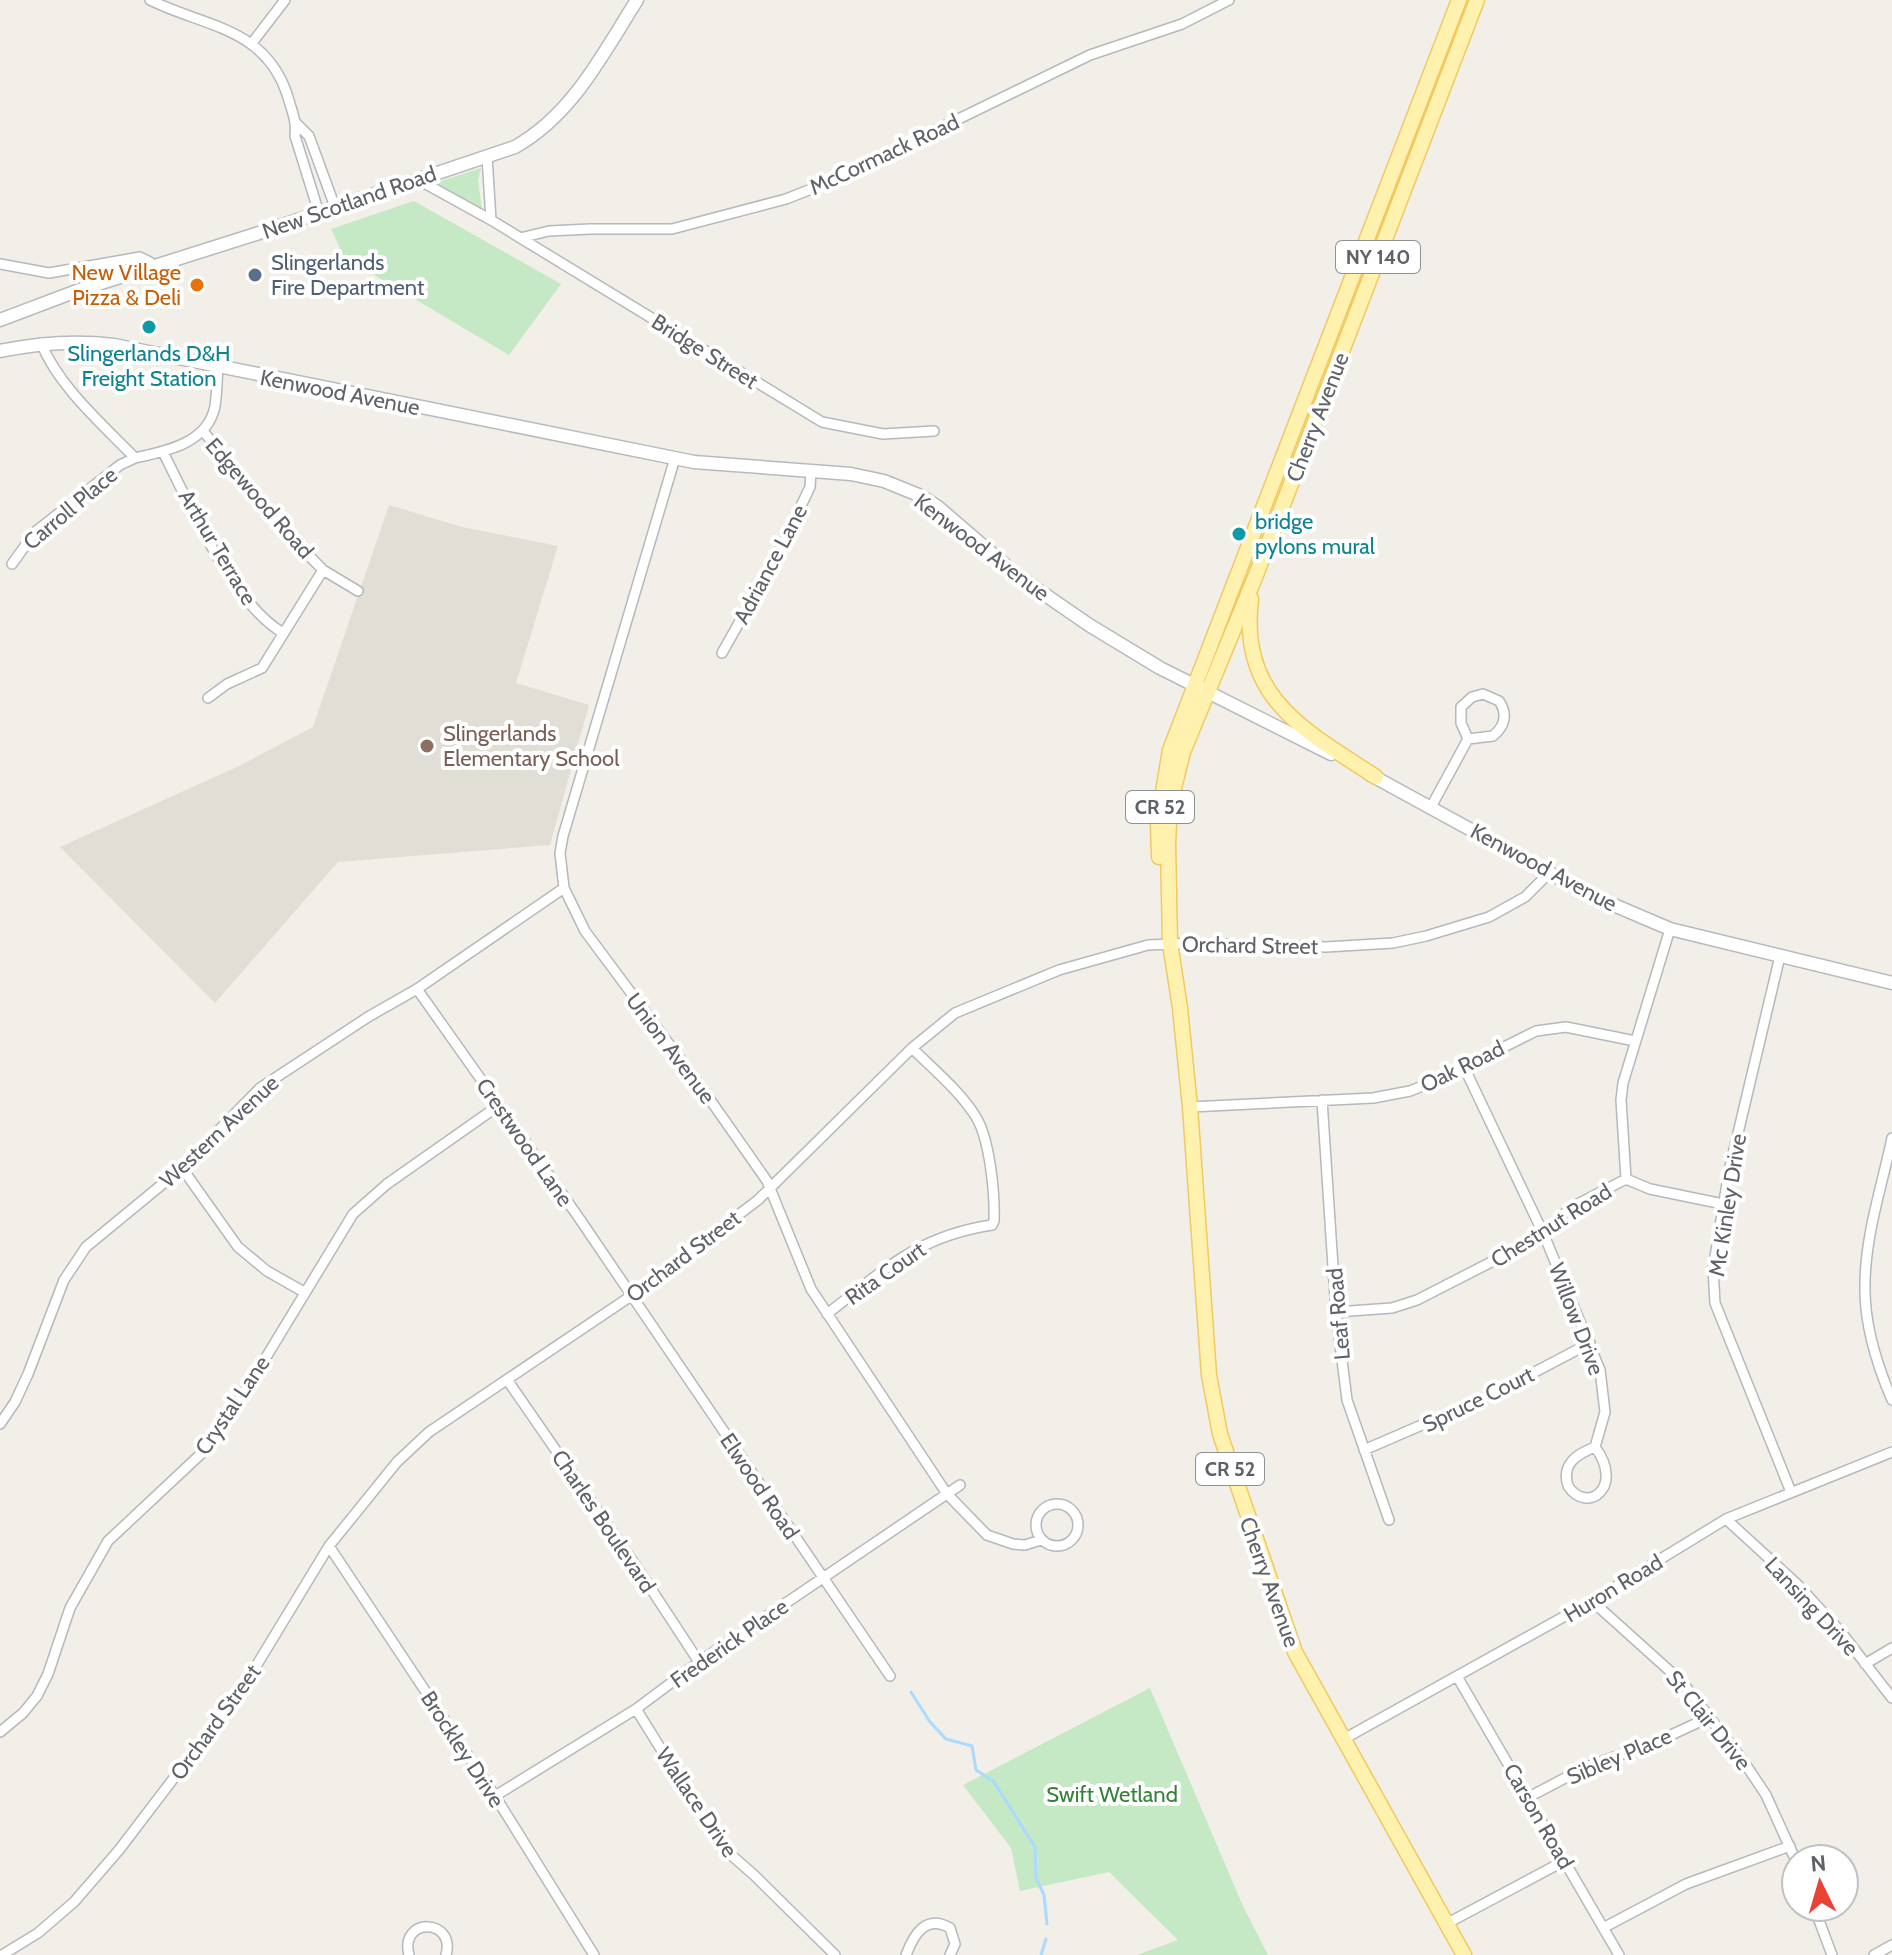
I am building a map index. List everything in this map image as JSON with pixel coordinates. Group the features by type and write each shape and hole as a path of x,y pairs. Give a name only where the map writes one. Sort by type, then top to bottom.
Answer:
{"main road":[{"name":"New Scotland Road","path":"0,320 53,298 515,147 533,136 567,106 637,0"},
{"name":"Cherry Avenue","path":"1459,0 1238,571 1183,752 1170,804 1168,844 1170,938 1190,1107 1209,1375 1220,1434 1295,1652 1464,1955"},
{"name":"Cherry Avenue","path":"1200,688 1256,575 1477,0"},
{"name":"Kenwood Avenue","path":"0,351 41,343 114,345 675,458 718,465 865,476 899,486 921,496 1040,593 1160,668 1376,777 1588,894 1670,929 1892,983"},
{"name":"NY 140","path":"1256,575 1249,633 1257,670 1269,694 1305,731 1376,777"}],"street":[{"path":"150,0 224,27 252,43 270,61 283,83 296,123 295,136 319,213"},
{"path":"252,43 285,0"},
{"name":"McCormack Road","path":"520,238 549,231 672,229 786,199 841,176 1090,55 1182,24 1229,0"},
{"path":"296,123 309,136 335,207"},
{"path":"487,156 491,220"},
{"name":"Bridge Street","path":"417,179 491,220 822,422 883,434 934,431"},
{"path":"0,264 49,273 140,257 153,266"},
{"path":"41,343 60,376 135,458"},
{"path":"203,431 215,407 218,367"},
{"name":"Carroll Place","path":"12,564 35,532 98,481 135,458 183,445 203,431"},
{"name":"Edgewood Road","path":"203,431 275,521 323,570 358,591"},
{"name":"Arthur Terrace","path":"163,452 206,537 241,591 259,614 283,633"},
{"name":"Union Avenue","path":"675,458 563,836 560,853 564,888 585,931 767,1181 797,1249 802,1270 827,1314 947,1494 987,1535 1013,1544 1025,1545 1041,1540 1058,1547 1070,1542 1078,1530 1072,1510 1051,1504 1039,1513 1035,1526 1041,1540"},
{"name":"Adriance Lane","path":"722,653 780,550 810,487 811,472"},
{"path":"208,698 227,684 262,668 323,570"},
{"path":"1478,695 1496,698 1505,714 1502,726 1493,736 1468,739 1461,723 1461,707 1478,695"},
{"path":"1431,807 1468,739"},
{"name":"Orchard Street","path":"2,1955 38,1933 74,1902 119,1850 244,1686 329,1546 408,1452 429,1432 677,1263 769,1188 912,1048 955,1013 1059,970 1170,938 1326,947 1393,943 1426,936 1489,917 1525,897 1549,873"},
{"name":"Western Avenue","path":"0,1424 22,1388 60,1290 78,1255 99,1235 182,1168 260,1088 368,1017 417,989 564,888"},
{"path":"1626,1179 1621,1100 1635,1041 1670,929"},
{"name":"Mc Kinley Drive","path":"1780,956 1723,1204 1713,1269 1715,1303 1791,1492"},
{"name":"Crestwood Lane","path":"417,989 631,1296"},
{"name":"Oak Road","path":"1190,1107 1373,1098 1410,1091 1536,1031 1566,1027 1635,1041"},
{"name":"Rita Court","path":"827,1314 900,1259 933,1239 992,1225 995,1217 991,1179 978,1121 968,1106 912,1048"},
{"name":"Willow Drive","path":"1464,1067 1544,1235 1590,1343 1605,1398 1605,1412 1595,1447 1572,1460 1566,1469 1568,1486 1579,1496 1594,1496 1607,1480 1605,1465 1595,1447"},
{"name":"Leaf Road","path":"1322,1100 1336,1312 1347,1400 1389,1520"},
{"name":"Crystal Lane","path":"0,1732 23,1713 37,1696 48,1674 70,1608 108,1541 203,1452 251,1382 344,1227 369,1199 498,1106"},
{"path":"1892,1138 1870,1240 1865,1284 1866,1316 1882,1378 1892,1400"},
{"path":"182,1168 244,1254 304,1292"},
{"name":"Chestnut Road","path":"1336,1312 1392,1308 1417,1300 1544,1235 1570,1208 1626,1179 1650,1189 1723,1204"},
{"name":"Elwood Road","path":"631,1296 890,1676"},
{"name":"Spruce Court","path":"1364,1450 1491,1395 1590,1343"},
{"name":"Charles Boulevard","path":"508,1381 699,1662"},
{"name":"Huron Road","path":"1342,1740 1592,1601 1726,1519 1892,1452"},
{"name":"Frederick Place","path":"495,1796 636,1709 699,1662 960,1485"},
{"name":"Lansing Drive","path":"1726,1519 1798,1585 1841,1632 1892,1698"},
{"name":"Brockley Drive","path":"329,1546 495,1796 594,1955"},
{"name":"St Clair Drive","path":"1592,1601 1682,1682 1766,1795 1789,1843"},
{"path":"1865,1664 1892,1648"},
{"name":"Carson Road","path":"1458,1678 1619,1955"},
{"name":"Wallace Drive","path":"636,1709 722,1847 835,1955"},
{"name":"Sibley Place","path":"1529,1797 1584,1768 1658,1741 1710,1717"},
{"path":"1603,1928 1686,1884 1780,1850"},
{"path":"1446,1924 1564,1861"},
{"path":"907,1955 917,1932 933,1923 950,1928 955,1944 950,1955"},
{"path":"1820,1923 1832,1955"},
{"path":"409,1955 411,1935 429,1926 445,1936 446,1955"},
{"path":"1874,1955 1892,1945"}],"shaded area":[{"name":"Slingerlands Elementary School","path":"389,505 462,527 558,546 516,683 589,705 550,845 338,862 215,1003 60,847 239,766 313,727"}],"green space":[{"path":"481,168 478,181 482,210 435,183"},
{"path":"414,201 561,284 509,355 344,257 331,229"},
{"name":"Swift Wetland","path":"1150,1688 1242,1904 1268,1955 1137,1955 1178,1940 1109,1872 1020,1891 1011,1848 963,1785"}],"waterway":[{"path":"911,1692 930,1722 946,1739 972,1746 976,1770 994,1782 1035,1847 1036,1878 1044,1895 1047,1924"},
{"path":"1041,1955 1046,1939"}],"place":[{"name":"Slingerlands Fire Department","path":"255,275"},
{"name":"New Village Pizza & Deli","path":"197,285"},
{"name":"Slingerlands D&H Freight Station","path":"149,327"},
{"name":"bridge pylons mural","path":"1239,534"},
{"name":"Slingerlands Elementary School","path":"427,746"}]}
